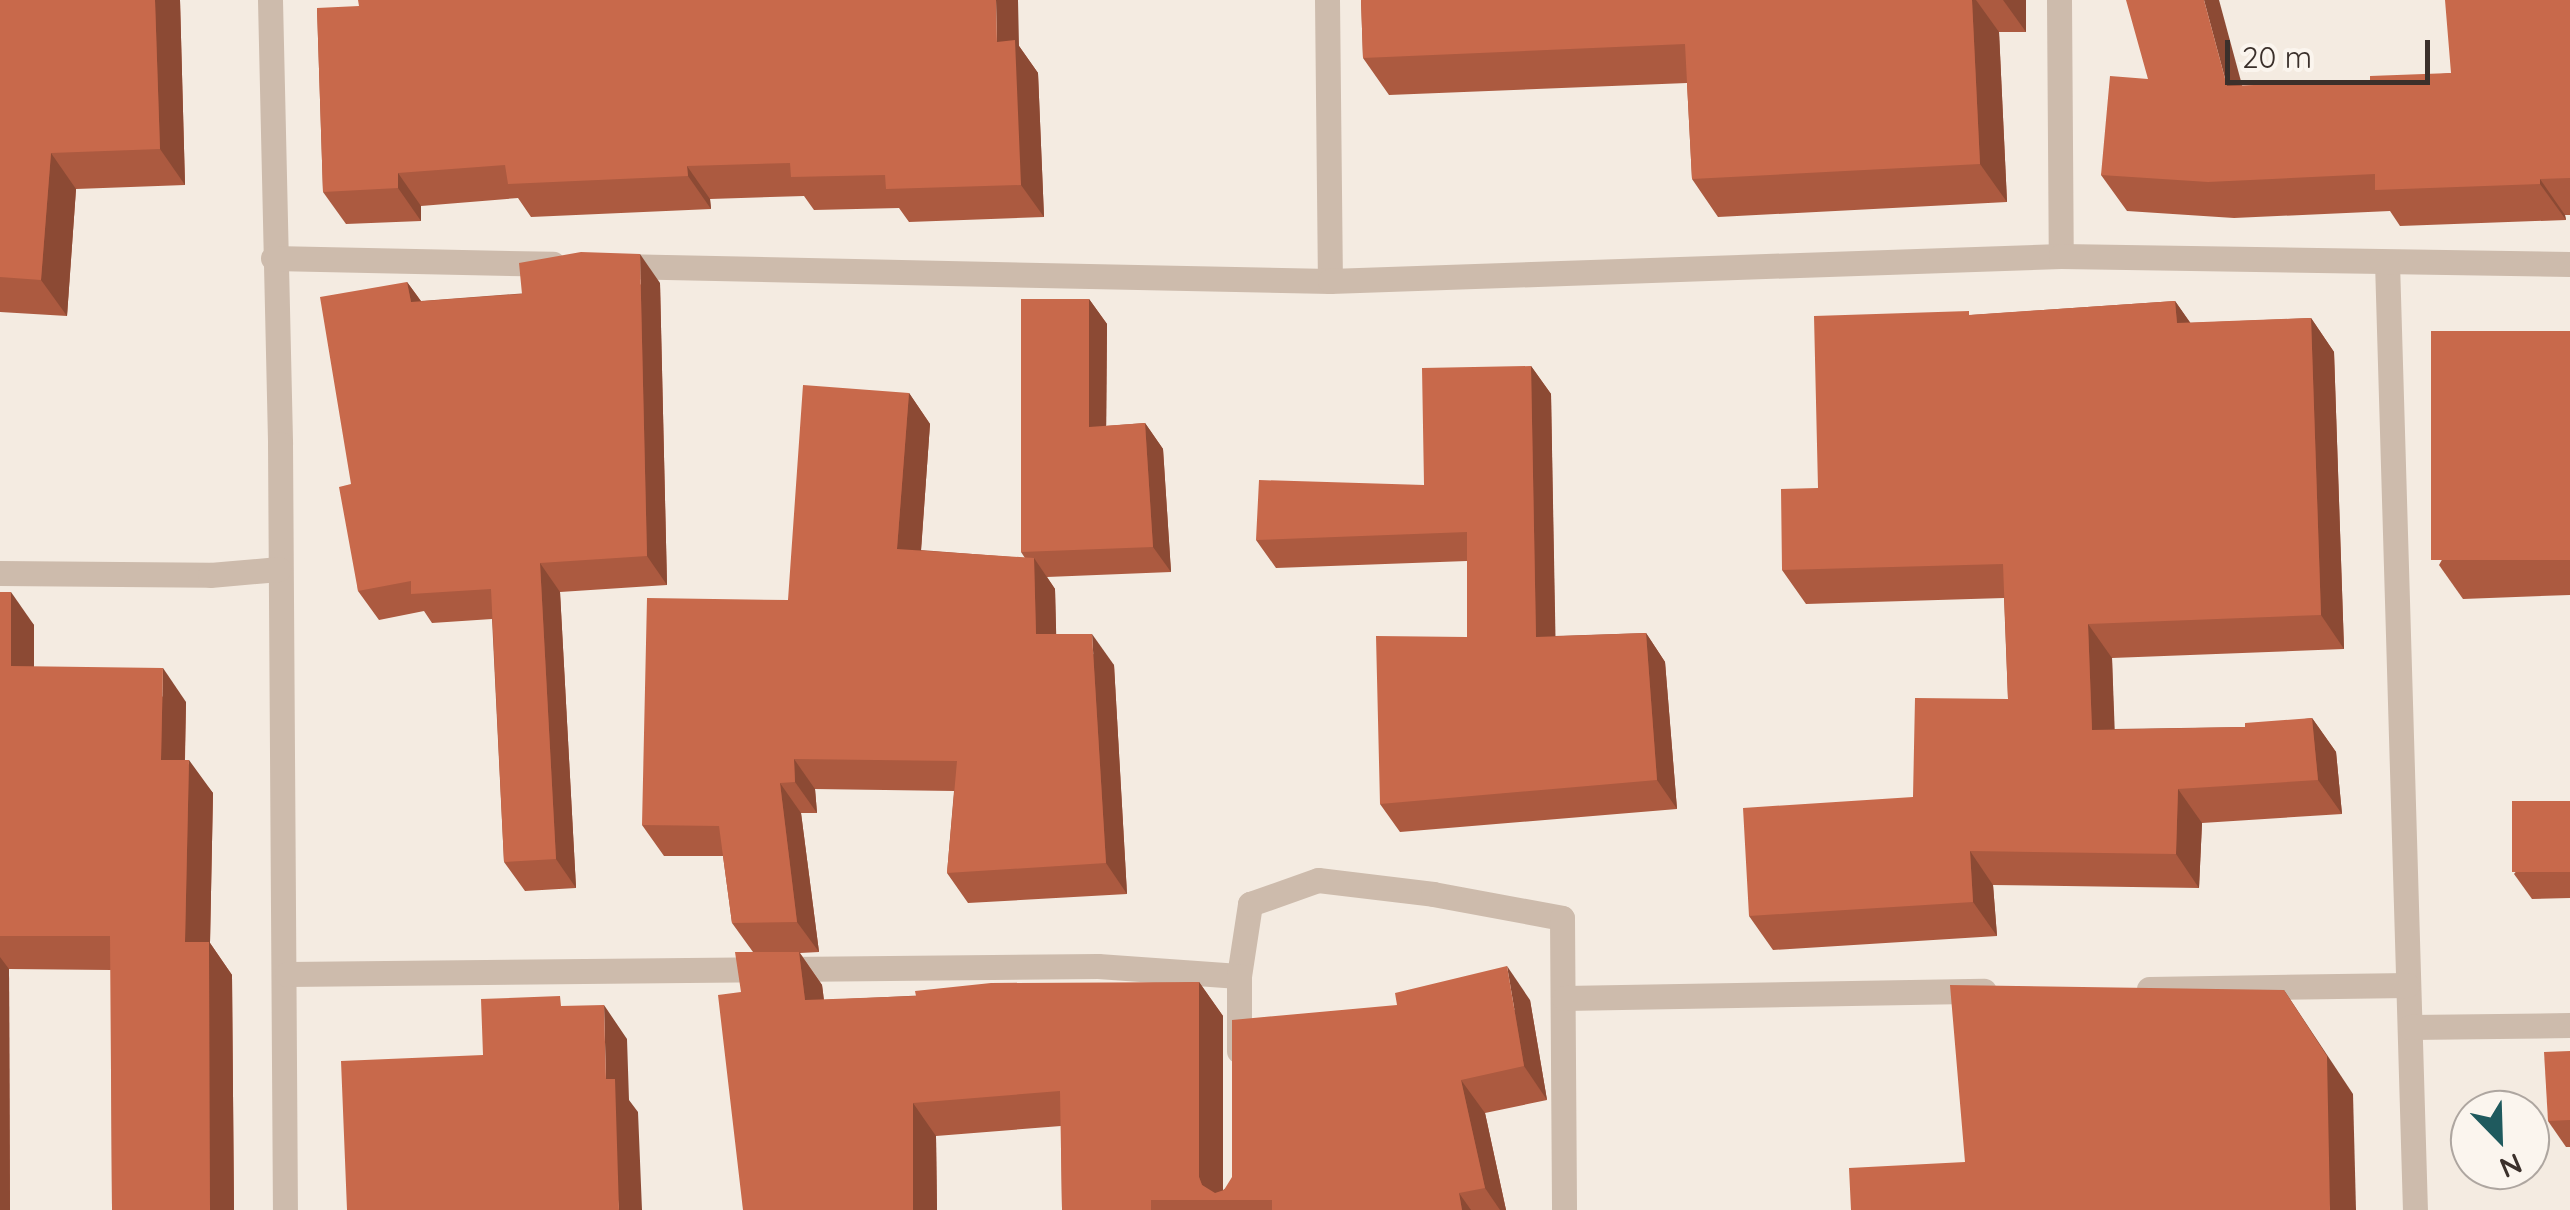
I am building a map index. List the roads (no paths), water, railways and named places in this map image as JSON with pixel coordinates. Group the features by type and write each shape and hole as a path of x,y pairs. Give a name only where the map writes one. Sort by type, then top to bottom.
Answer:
{"street":[{"path":"270,0 280,444 286,1210"},
{"path":"1327,0 1330,281"},
{"path":"2059,0 2060,256"},
{"path":"273,258 1330,281 2060,256 2570,264"},
{"path":"2388,262 2415,1210"},
{"path":"0,573 210,575 279,569"},
{"path":"1239,1074 1239,976 1250,904 1318,880 1433,894 1562,918 1564,1210"},
{"path":"287,974 1098,966 1239,976"},
{"path":"2132,989 2407,985"},
{"path":"1564,998 2015,991"},
{"path":"2410,1027 2570,1026"}]}
